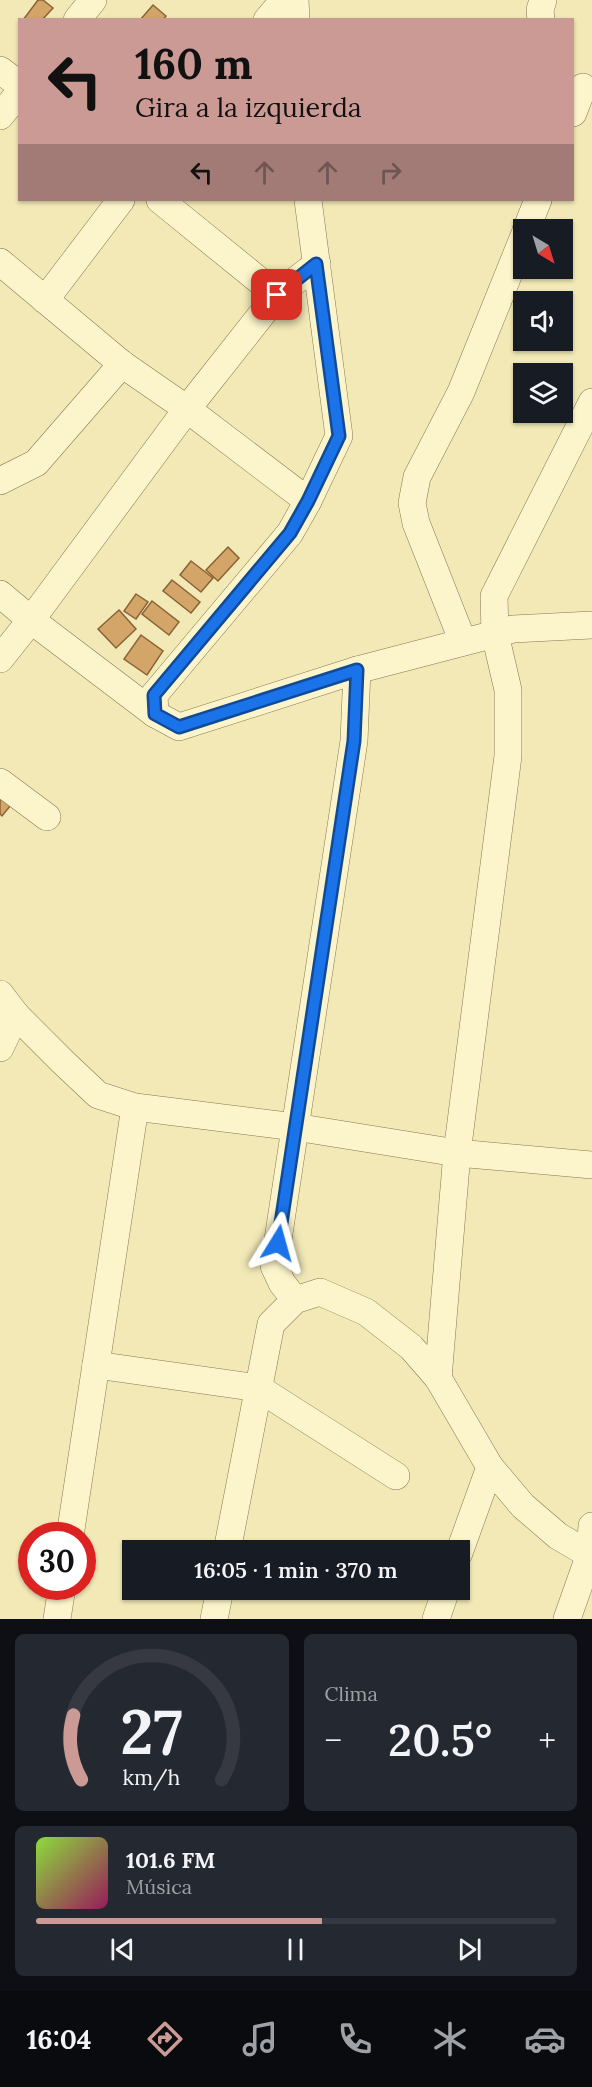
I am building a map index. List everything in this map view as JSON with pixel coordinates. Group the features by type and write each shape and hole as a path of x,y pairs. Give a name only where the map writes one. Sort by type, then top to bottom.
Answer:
{"street":[{"path":"79,18 93,0"},
{"path":"269,18 284,0"},
{"path":"295,0 296,18"},
{"path":"541,18 543,0"},
{"path":"0,70 18,84"},
{"path":"574,110 583,87"},
{"path":"0,116 18,94"},
{"path":"45,300 120,201"},
{"path":"161,201 277,295"},
{"path":"155,714 154,695 290,533 339,436 308,201"},
{"path":"530,219 538,201"},
{"path":"0,262 122,364 187,409 308,501"},
{"path":"463,642 416,522 412,503 417,477 461,392 513,263"},
{"path":"0,659 187,409 277,295 316,264"},
{"path":"0,481 36,463 122,364"},
{"path":"438,1378 457,1153 508,756 508,690 495,634 494,596 592,402"},
{"path":"0,594 155,714 179,727 357,670 513,629 592,624"},
{"path":"295,1299 282,1283 274,1266 354,741 357,670"},
{"path":"0,782 47,817"},
{"path":"8,1004 98,1095 135,1107 295,1127 457,1153 592,1165"},
{"path":"0,1048 8,1004"},
{"path":"72,1522 135,1107"},
{"path":"229,1540 271,1324 295,1299 320,1292 366,1312 411,1347 438,1378 490,1467 524,1506 558,1536 591,1555"},
{"path":"96,1365 258,1388 396,1476"},
{"path":"464,1540 490,1467"},
{"path":"567,1619 591,1555 592,1526"},
{"path":"57,1619 60,1600"},
{"path":"214,1619 218,1600"},
{"path":"435,1619 442,1600"}],"building":[{"path":"38,0 43,0 53,8 44,18 24,18"},
{"path":"153,5 166,16 164,18 142,18"},
{"path":"228,547 239,558 218,581 206,570"},
{"path":"191,561 213,578 201,592 180,575"},
{"path":"172,580 200,602 191,613 163,591"},
{"path":"136,594 148,602 136,619 124,611"},
{"path":"152,601 179,622 169,635 142,614"},
{"path":"119,610 136,629 116,648 98,629"},
{"path":"141,635 163,651 147,675 124,659"},
{"path":"0,797 11,805 2,816 0,814"}],"route":[{"path":"277,295 316,264 339,436 290,533 154,695 155,714 179,727 357,670 354,741 278,1243"}]}
